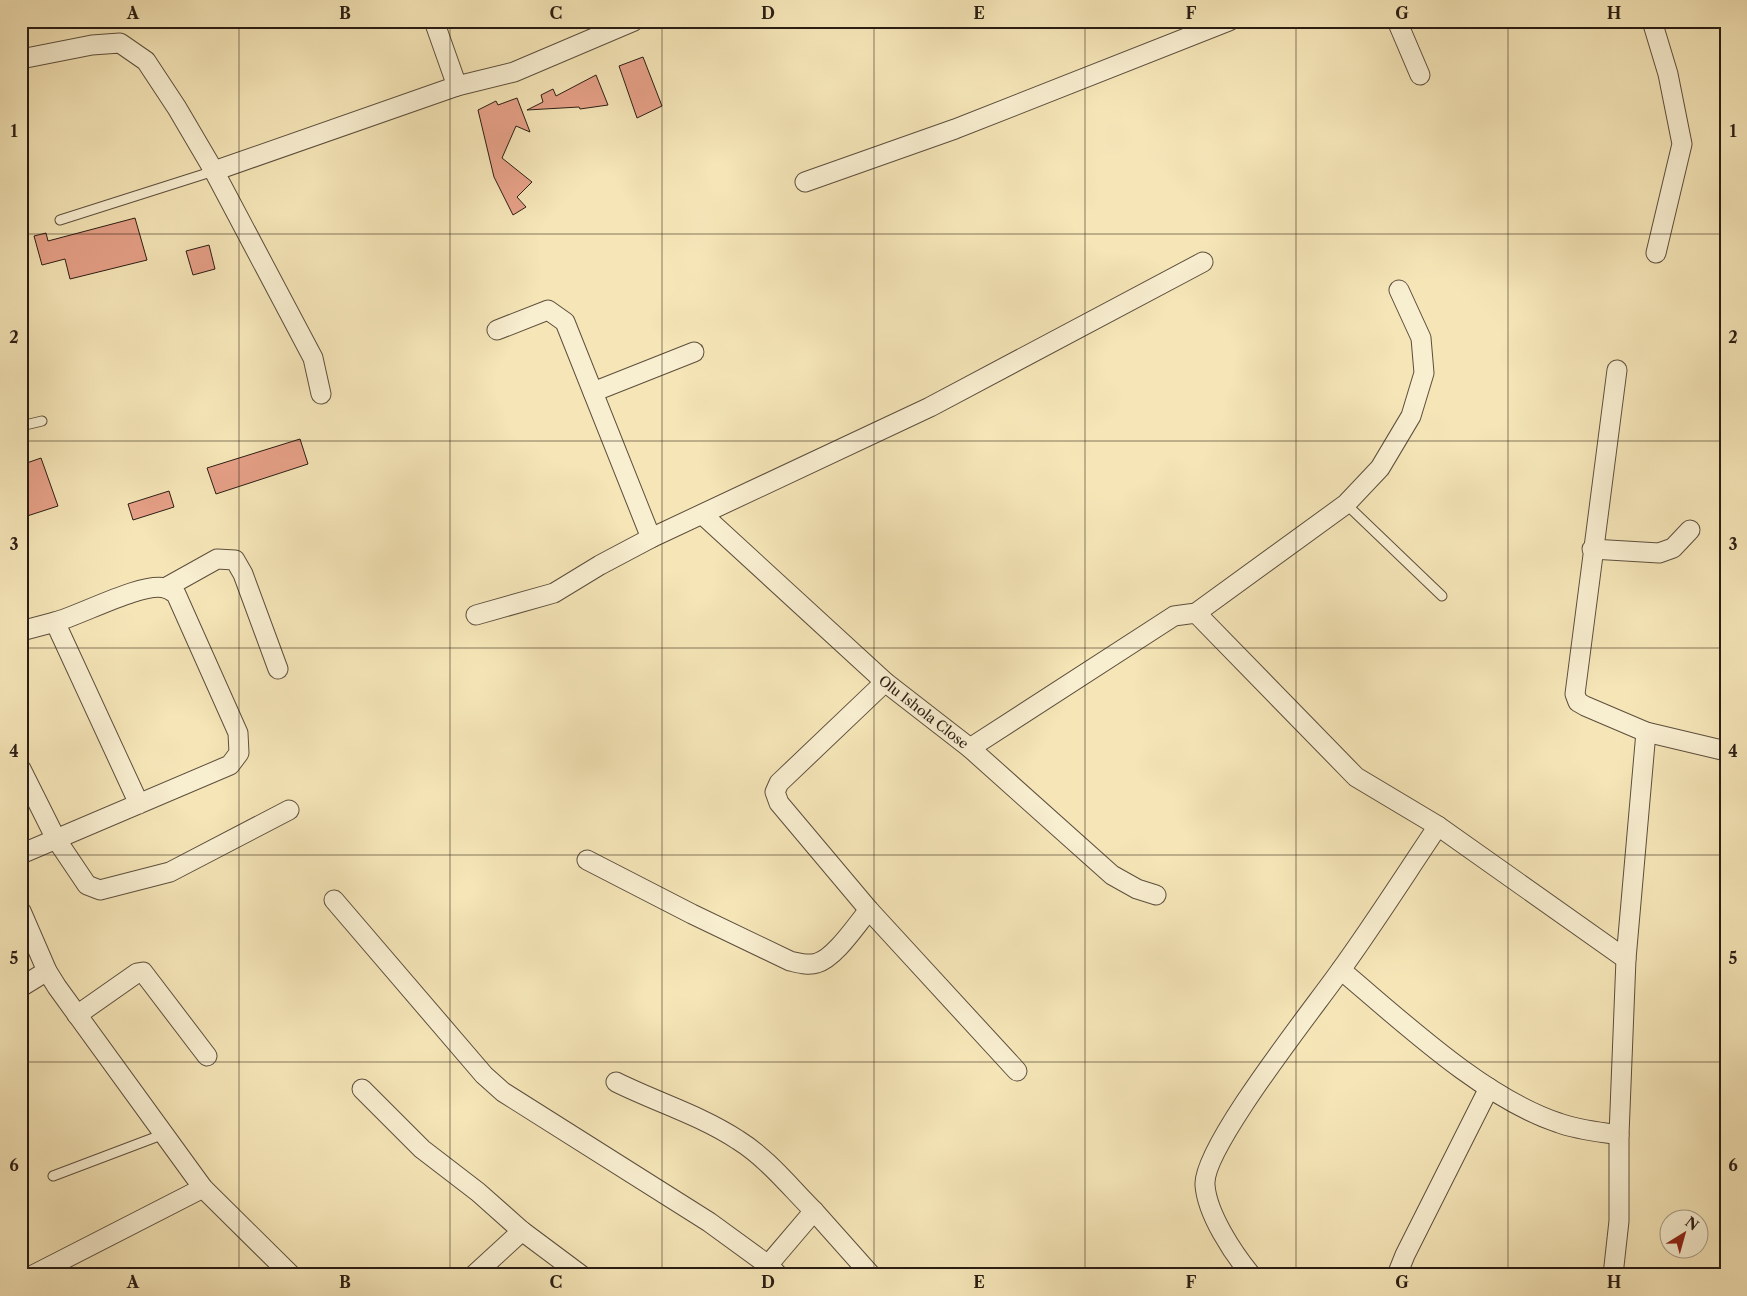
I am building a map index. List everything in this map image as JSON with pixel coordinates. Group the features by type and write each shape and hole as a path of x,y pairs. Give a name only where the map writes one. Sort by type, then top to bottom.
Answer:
{"street":[{"path":"434,21 457,86"},
{"path":"214,171 457,86 514,72 634,21"},
{"path":"805,182 956,129 1229,21"},
{"path":"1397,21 1420,76"},
{"path":"1652,21 1668,74 1682,144 1656,253"},
{"path":"21,59 92,45 120,43 146,61 177,108 214,171 313,358 321,394"},
{"path":"476,615 554,593 600,565 651,538 930,407 1203,262"},
{"path":"970,748 1174,616 1196,613 1346,504 1380,468 1411,416 1424,373 1421,338 1399,290"},
{"path":"497,330 548,310 565,322 651,538"},
{"path":"593,392 694,352"},
{"path":"1617,370 1592,549 1575,694 1578,702 1585,706 1646,732 1726,751"},
{"name":"Olu Ishola Close","path":"703,515 885,682 970,748 1112,875 1137,889 1156,895"},
{"path":"1592,549 1659,553 1674,548 1690,530"},
{"path":"165,588 217,559 235,560 243,574 278,669"},
{"path":"21,631 74,616 143,588 165,588 176,594 238,733 239,753 230,765 21,854"},
{"path":"1196,613 1356,776 1438,826 1626,960"},
{"path":"55,622 139,804"},
{"path":"885,682 779,783 775,792 779,803 869,910 1017,1071"},
{"path":"1613,1275 1619,1221 1619,1136 1626,960 1646,732"},
{"path":"21,769 56,839 87,885 100,890 170,872 289,810"},
{"path":"1251,1275 1221,1230 1209,1204 1205,1184 1207,1168 1228,1128 1341,970 1438,826"},
{"path":"587,860 692,914 790,961 804,964 818,963 830,956 869,910"},
{"path":"334,900 484,1074 503,1092 708,1222 773,1270 814,1211"},
{"path":"21,911 47,971 203,1188 292,1275"},
{"path":"1341,970 1414,1031 1488,1088 1560,1124 1619,1136"},
{"path":"21,986 47,971"},
{"path":"77,1015 137,973 143,972 206,1056"},
{"path":"616,1082 716,1127 739,1140 762,1158 814,1211 871,1275"},
{"path":"1397,1275 1405,1255 1488,1088"},
{"path":"362,1089 422,1149 478,1192 522,1231 581,1275"},
{"path":"33,1275 203,1188"},
{"path":"474,1275 522,1231"}],"lane":[{"path":"60,220 214,171"},
{"path":"21,426 42,421"},
{"path":"1346,504 1442,596"},
{"path":"53,1176 164,1134"}],"building":[{"path":"643,57 662,106 637,118 619,66"},
{"path":"596,75 608,105 580,109 579,107 527,110 543,102 541,95 553,89 556,96"},
{"path":"517,98 530,132 516,126 502,158 532,182 517,197 526,207 513,215 494,177 478,110 496,101 498,105"},
{"path":"135,218 147,260 70,279 65,259 42,265 34,236 46,233 48,241"},
{"path":"209,245 215,269 193,275 186,251"},
{"path":"300,439 308,464 216,494 207,468"},
{"path":"41,458 58,506 21,518 21,465"},
{"path":"169,491 174,507 133,520 128,504"}]}
